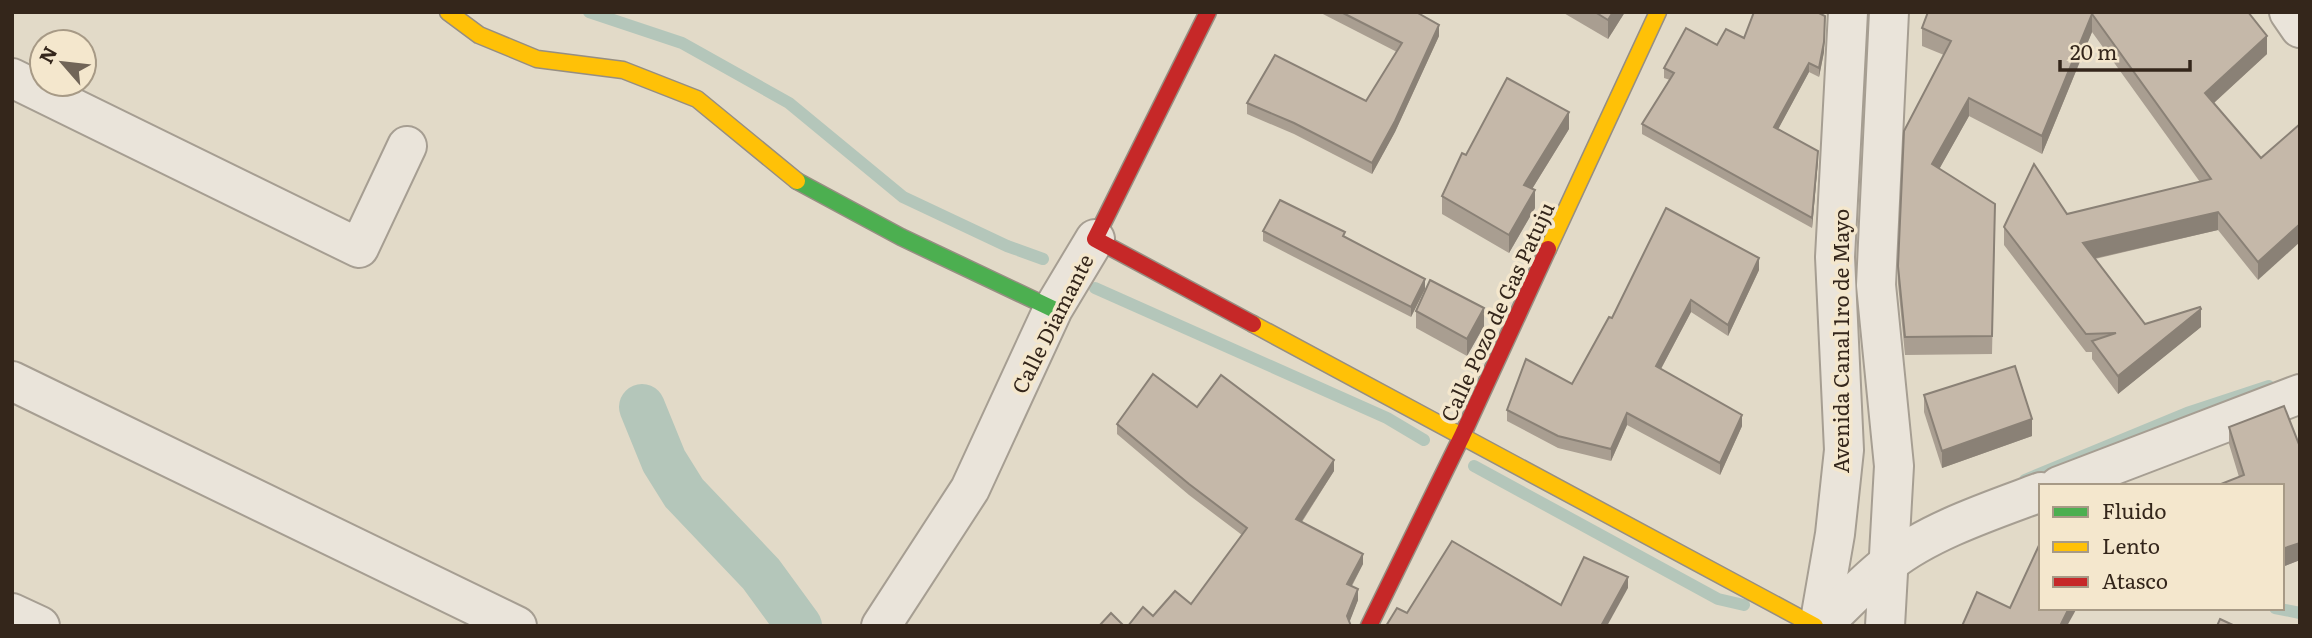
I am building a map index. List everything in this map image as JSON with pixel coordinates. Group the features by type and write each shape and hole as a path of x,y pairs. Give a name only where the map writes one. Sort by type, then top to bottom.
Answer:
{"street":[{"path":"448,12 479,35 537,59 623,70 697,99 792,178 901,237 1053,309"},
{"name":"Calle Diamante","path":"881,626 970,489 1053,309 1095,239 1208,12"},
{"name":"Calle Pozo de Gas Patuju","path":"1370,626 1462,436 1658,12"},
{"name":"Avenida Canal 1ro de Mayo","path":"1819,626 1835,534 1844,450 1835,257 1849,12"},
{"name":"Avenida Canal 1ro de Mayo","path":"1885,626 1894,466 1876,285 1889,12"},
{"path":"2288,12 2300,28"},
{"path":"12,78 359,247 407,146"},
{"path":"1095,239 1819,626 1889,563 1918,544 2039,493"},
{"path":"12,381 490,610 517,626"},
{"path":"2064,484 2300,394"},
{"path":"12,613 40,626"}],"building":[{"path":"1341,12 1416,12 1439,25 1395,121 1372,163 1294,123 1247,103 1275,55 1366,101 1402,43"},
{"path":"1595,12 1613,12 1608,20"},
{"path":"1754,12 1817,12 1825,16 1819,68 1809,63 1774,127 1818,151 1812,218 1642,124 1674,73 1664,68 1686,28 1717,45 1726,29 1744,38"},
{"path":"1928,12 2248,12 2267,36 2205,93 2261,158 2300,124 2300,224 2258,262 2218,212 2083,243 2145,324 2200,307 2201,309 2118,376 2092,341 2116,333 2086,334 2004,227 2034,164 2067,214 2211,179 2092,14 2042,136 1969,98 1932,164 1995,204 1992,336 1905,337 1898,266 1904,131 1951,41 1922,28"},
{"path":"1507,78 1569,112 1524,185 1535,190 1509,235 1442,196 1462,153 1466,155"},
{"path":"1280,200 1345,232 1343,236 1425,279 1411,307 1263,231"},
{"path":"1666,208 1759,258 1728,325 1691,300 1656,366 1742,415 1720,463 1627,413 1611,449 1558,436 1507,410 1526,359 1572,384 1609,317 1612,318"},
{"path":"1430,280 1484,308 1467,339 1416,311"},
{"path":"2015,366 2032,419 1942,451 1924,395"},
{"path":"1153,374 1197,407 1221,375 1334,460 1296,519 1363,554 1347,584 1358,589 1347,616 1351,626 1128,626 1143,607 1153,616 1175,591 1191,604 1247,528 1117,424"},
{"path":"2284,406 2300,447 2300,543 2284,548 2284,484 2221,484 2244,475 2229,427"},
{"path":"1452,541 1561,605 1584,557 1628,577 1601,626 1386,626 1397,608 1407,613"},
{"path":"2039,545 2039,610 2068,610 2060,626 1962,626 1977,592 2010,608"},
{"path":"1111,613 1124,626 1099,626"},
{"path":"2220,619 2235,626 2217,626"}],"waterway":[{"path":"589,12 682,43 789,103 903,197 1007,246 1043,259"},
{"path":"1095,288 1387,418 1424,440"},
{"path":"2025,480 2187,413 2269,386"},
{"path":"642,407 664,461 684,493 761,574 799,626"},
{"path":"1474,466 1718,599 1744,605"},
{"path":"2284,610 2300,613"}],"traffic: fast":[{"path":"797,181 901,237 1053,309"}],"traffic: slow":[{"path":"448,12 479,35 537,59 623,70 697,99 797,181"},
{"path":"1548,249 1658,12"},
{"path":"1253,324 1815,626"}],"traffic: jam":[{"path":"1208,12 1095,239 1253,324"},
{"path":"1369,626 1462,436 1548,249"}]}
